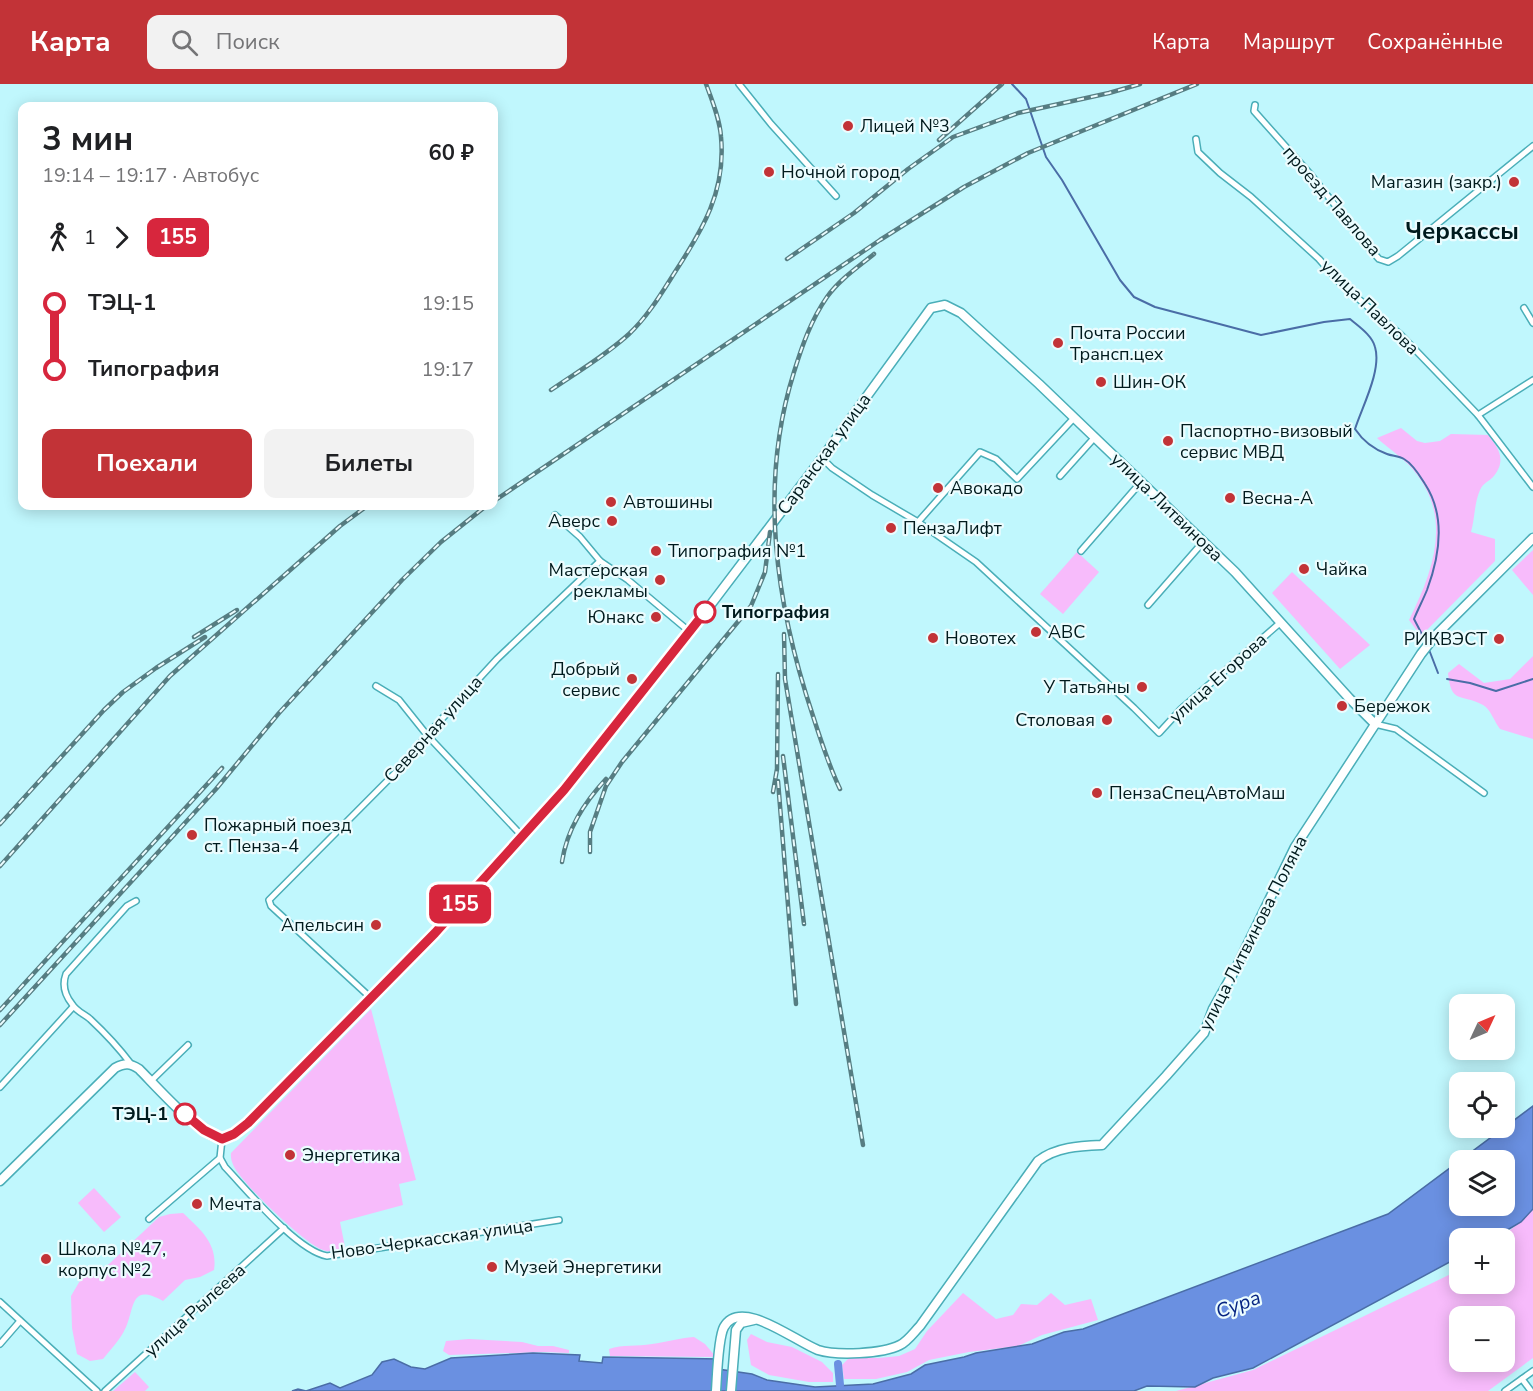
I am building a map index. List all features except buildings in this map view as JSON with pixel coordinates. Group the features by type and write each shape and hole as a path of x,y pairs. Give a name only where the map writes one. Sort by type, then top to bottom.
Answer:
{"main road":[{"name":"улица Литвинова","path":"945,305 961,312 1204,541 1256,594 1375,724"},
{"name":"Саранская улица","path":"222,1139 234,1134 248,1123 435,933 588,761 690,632 822,458 931,308 945,305"},
{"name":"улица Литвинова Поляна","path":"757,1319 826,1352 883,1350 902,1344 911,1335 1038,1161 1057,1150 1102,1145 1204,1032 1213,1009 1236,968 1295,847 1411,669 1435,636 1533,538"},
{"path":"0,1181 115,1068 123,1064 131,1064 193,1122 212,1136 222,1139"},
{"path":"716,1391 720,1344 724,1327 732,1319 745,1316 757,1319"},
{"path":"731,1391 738,1326 746,1321 757,1319"}],"street":[{"path":"739,84 771,124 836,196"},
{"name":"проезд Павлова","path":"1255,105 1254,111 1311,175 1369,248 1379,259 1388,262 1533,146"},
{"name":"улица Павлова","path":"1196,139 1198,152 1319,258 1341,284 1400,334 1478,415 1533,487"},
{"path":"1524,308 1533,322"},
{"path":"1478,415 1533,380"},
{"path":"918,522 980,452 996,459 1017,479 1074,418"},
{"path":"1060,476 1095,437"},
{"name":"улица Егорова","path":"822,458 832,468 976,562 1159,733 1181,709 1281,622"},
{"path":"1081,551 1142,482"},
{"path":"555,514 580,537 600,561 628,580 690,632"},
{"path":"1148,604 1204,541"},
{"name":"Северная улица","path":"371,998 271,906 269,900 403,765 426,735 497,659 600,561"},
{"path":"376,686 399,700 426,735 522,836"},
{"path":"1375,724 1396,729 1484,793"},
{"path":"131,1064 117,1045 87,1016 73,1007 65,992 63,982 66,974 127,906 136,901"},
{"path":"0,1087 73,1007"},
{"path":"151,1081 188,1045"},
{"path":"149,1219 220,1158 222,1139"},
{"name":"Ново-Черкасская улица","path":"220,1158 225,1167 284,1228 311,1250 327,1256 559,1220"},
{"name":"улица Рылеева","path":"105,1391 284,1228"},
{"path":"0,1302 97,1391"},
{"path":"0,1344 20,1321"},
{"path":"1505,1391 1533,1371"},
{"path":"1522,1379 1531,1391"}],"shaded area":[{"path":"1401,428 1417,441 1425,443 1440,441 1451,434 1488,435 1500,455 1500,466 1480,490 1471,532 1495,539 1495,561 1421,636 1409,620 1432,561 1436,541 1436,521 1432,502 1423,483 1409,465 1377,438"},
{"path":"1533,550 1533,595 1512,570"},
{"path":"1077,552 1099,572 1063,614 1040,594"},
{"path":"1292,572 1370,645 1340,669 1272,593"},
{"path":"1533,656 1533,739 1500,729 1486,707 1458,696 1449,683 1448,673 1459,664 1484,683 1510,679"},
{"path":"371,1009 416,1180 399,1184 403,1205 340,1222 345,1247 326,1251 293,1230 245,1182 232,1161 231,1153"},
{"path":"94,1188 121,1217 104,1232 78,1203"},
{"path":"1533,1209 1533,1358 1515,1371 1515,1306 1449,1306 1449,1372 1514,1372 1488,1391 1176,1391 1253,1370 1449,1275 1449,1294 1515,1294 1515,1228 1513,1228"},
{"path":"183,1213 211,1245 215,1261 214,1270 200,1277 185,1280 163,1301 151,1296 138,1297 123,1333 103,1359 90,1361 77,1354 72,1328 71,1296 81,1279 109,1264 159,1217"},
{"path":"963,1293 996,1319 1013,1315 1021,1304 1037,1305 1051,1293 1065,1305 1091,1299 1098,1320 1042,1335 1018,1346 929,1360 907,1372 876,1379 844,1379 842,1365 850,1357 899,1356 915,1349 927,1331"},
{"path":"751,1334 767,1342 792,1347 822,1362 833,1373 833,1382 809,1382 769,1375 751,1365 747,1340"},
{"path":"694,1337 705,1344 716,1357 610,1356 609,1349 614,1347 646,1345"},
{"path":"469,1339 553,1346 569,1350 569,1353 449,1355 443,1351 446,1341"},
{"path":"135,1372 149,1387 145,1391 113,1391"}],"water":[{"name":"Сура","path":"1533,1106 1533,1209 1521,1222 1511,1228 1449,1228 1449,1262 1253,1368 1213,1378 1195,1387 1147,1386 1134,1391 306,1391 330,1383 340,1388 372,1375 382,1362 394,1359 411,1367 425,1369 451,1358 533,1353 580,1355 579,1361 602,1363 603,1357 719,1359 718,1369 752,1374 767,1380 815,1387 873,1384 911,1374 925,1365 976,1353 1032,1344 1064,1332 1083,1329 1388,1214 1449,1169 1449,1216 1515,1216 1515,1150 1474,1150 1490,1138 1515,1138 1515,1119"}],"waterway":[{"path":"1012,84 1026,99 1046,157 1062,180 1120,280 1134,297 1155,307 1261,335 1350,319 1371,339 1375,347 1376,366 1355,429 1373,447 1402,458 1410,464 1432,496 1436,509 1438,550 1432,577 1414,619 1426,642"},
{"path":"1428,647 1438,673"},
{"path":"1447,679 1496,691 1533,679"},
{"path":"838,1364 840,1385"}],"railway":[{"path":"551,390 610,350 636,327 659,297 703,225 716,192 722,157 719,124 706,84"},
{"path":"939,140 1002,84"},
{"path":"787,259 854,213 908,169 953,137 1018,113 1140,84"},
{"path":"498,498 880,240 964,187 1028,153 1197,84"},
{"path":"840,789 816,725 789,631 781,588 774,502 783,415 804,343 821,306 832,291 874,254"},
{"path":"0,866 170,676 340,526 362,510"},
{"path":"0,1025 216,789 279,713 402,580 441,542 481,510"},
{"path":"590,852 590,832 606,786 622,762 751,606 765,572 770,532"},
{"path":"194,637 237,610"},
{"path":"784,634 785,679 863,1145"},
{"path":"0,824 123,692 205,637"},
{"path":"773,792 777,769 778,674"},
{"path":"783,756 804,924"},
{"path":"0,1010 222,768"},
{"path":"562,862 572,828 591,797 606,779"},
{"path":"778,781 796,1004"}],"bus line":[{"name":"155","path":"185,1114 212,1136 222,1139 241,1130 435,933 564,790 705,612"}],"place":[{"name":"Лицей №3","path":"848,126"},
{"name":"Ночной город","path":"769,172"},
{"name":"Магазин (закр.)","path":"1514,182"},
{"name":"Почта России Трансп.цех","path":"1058,343"},
{"name":"Шин-ОК","path":"1101,382"},
{"name":"Паспортно-визовый сервис МВД","path":"1168,441"},
{"name":"Авокадо","path":"938,488"},
{"name":"Весна-А","path":"1230,498"},
{"name":"Автошины","path":"611,502"},
{"name":"Аверс","path":"612,521"},
{"name":"ПензаЛифт","path":"891,528"},
{"name":"Типография №1","path":"656,551"},
{"name":"Чайка","path":"1304,569"},
{"name":"Мастерская рекламы","path":"660,580"},
{"name":"Типография","path":"705,612"},
{"name":"Юнакс","path":"656,617"},
{"name":"ABC","path":"1036,632"},
{"name":"Новотех","path":"933,638"},
{"name":"РИКВЭСТ","path":"1499,639"},
{"name":"Добрый сервис","path":"632,679"},
{"name":"У Татьяны","path":"1142,687"},
{"name":"Бережок","path":"1342,706"},
{"name":"Столовая","path":"1107,720"},
{"name":"ПензаСпецАвтоМаш","path":"1097,793"},
{"name":"Пожарный поезд ст. Пенза-4","path":"192,835"},
{"name":"Апельсин","path":"376,925"},
{"name":"ТЭЦ-1","path":"185,1114"},
{"name":"Энергетика","path":"290,1155"},
{"name":"Мечта","path":"197,1204"},
{"name":"Школа №47, корпус №2","path":"46,1259"},
{"name":"Музей Энергетики","path":"492,1267"}],"district":[{"name":"Черкассы","path":"1462,231"}]}
